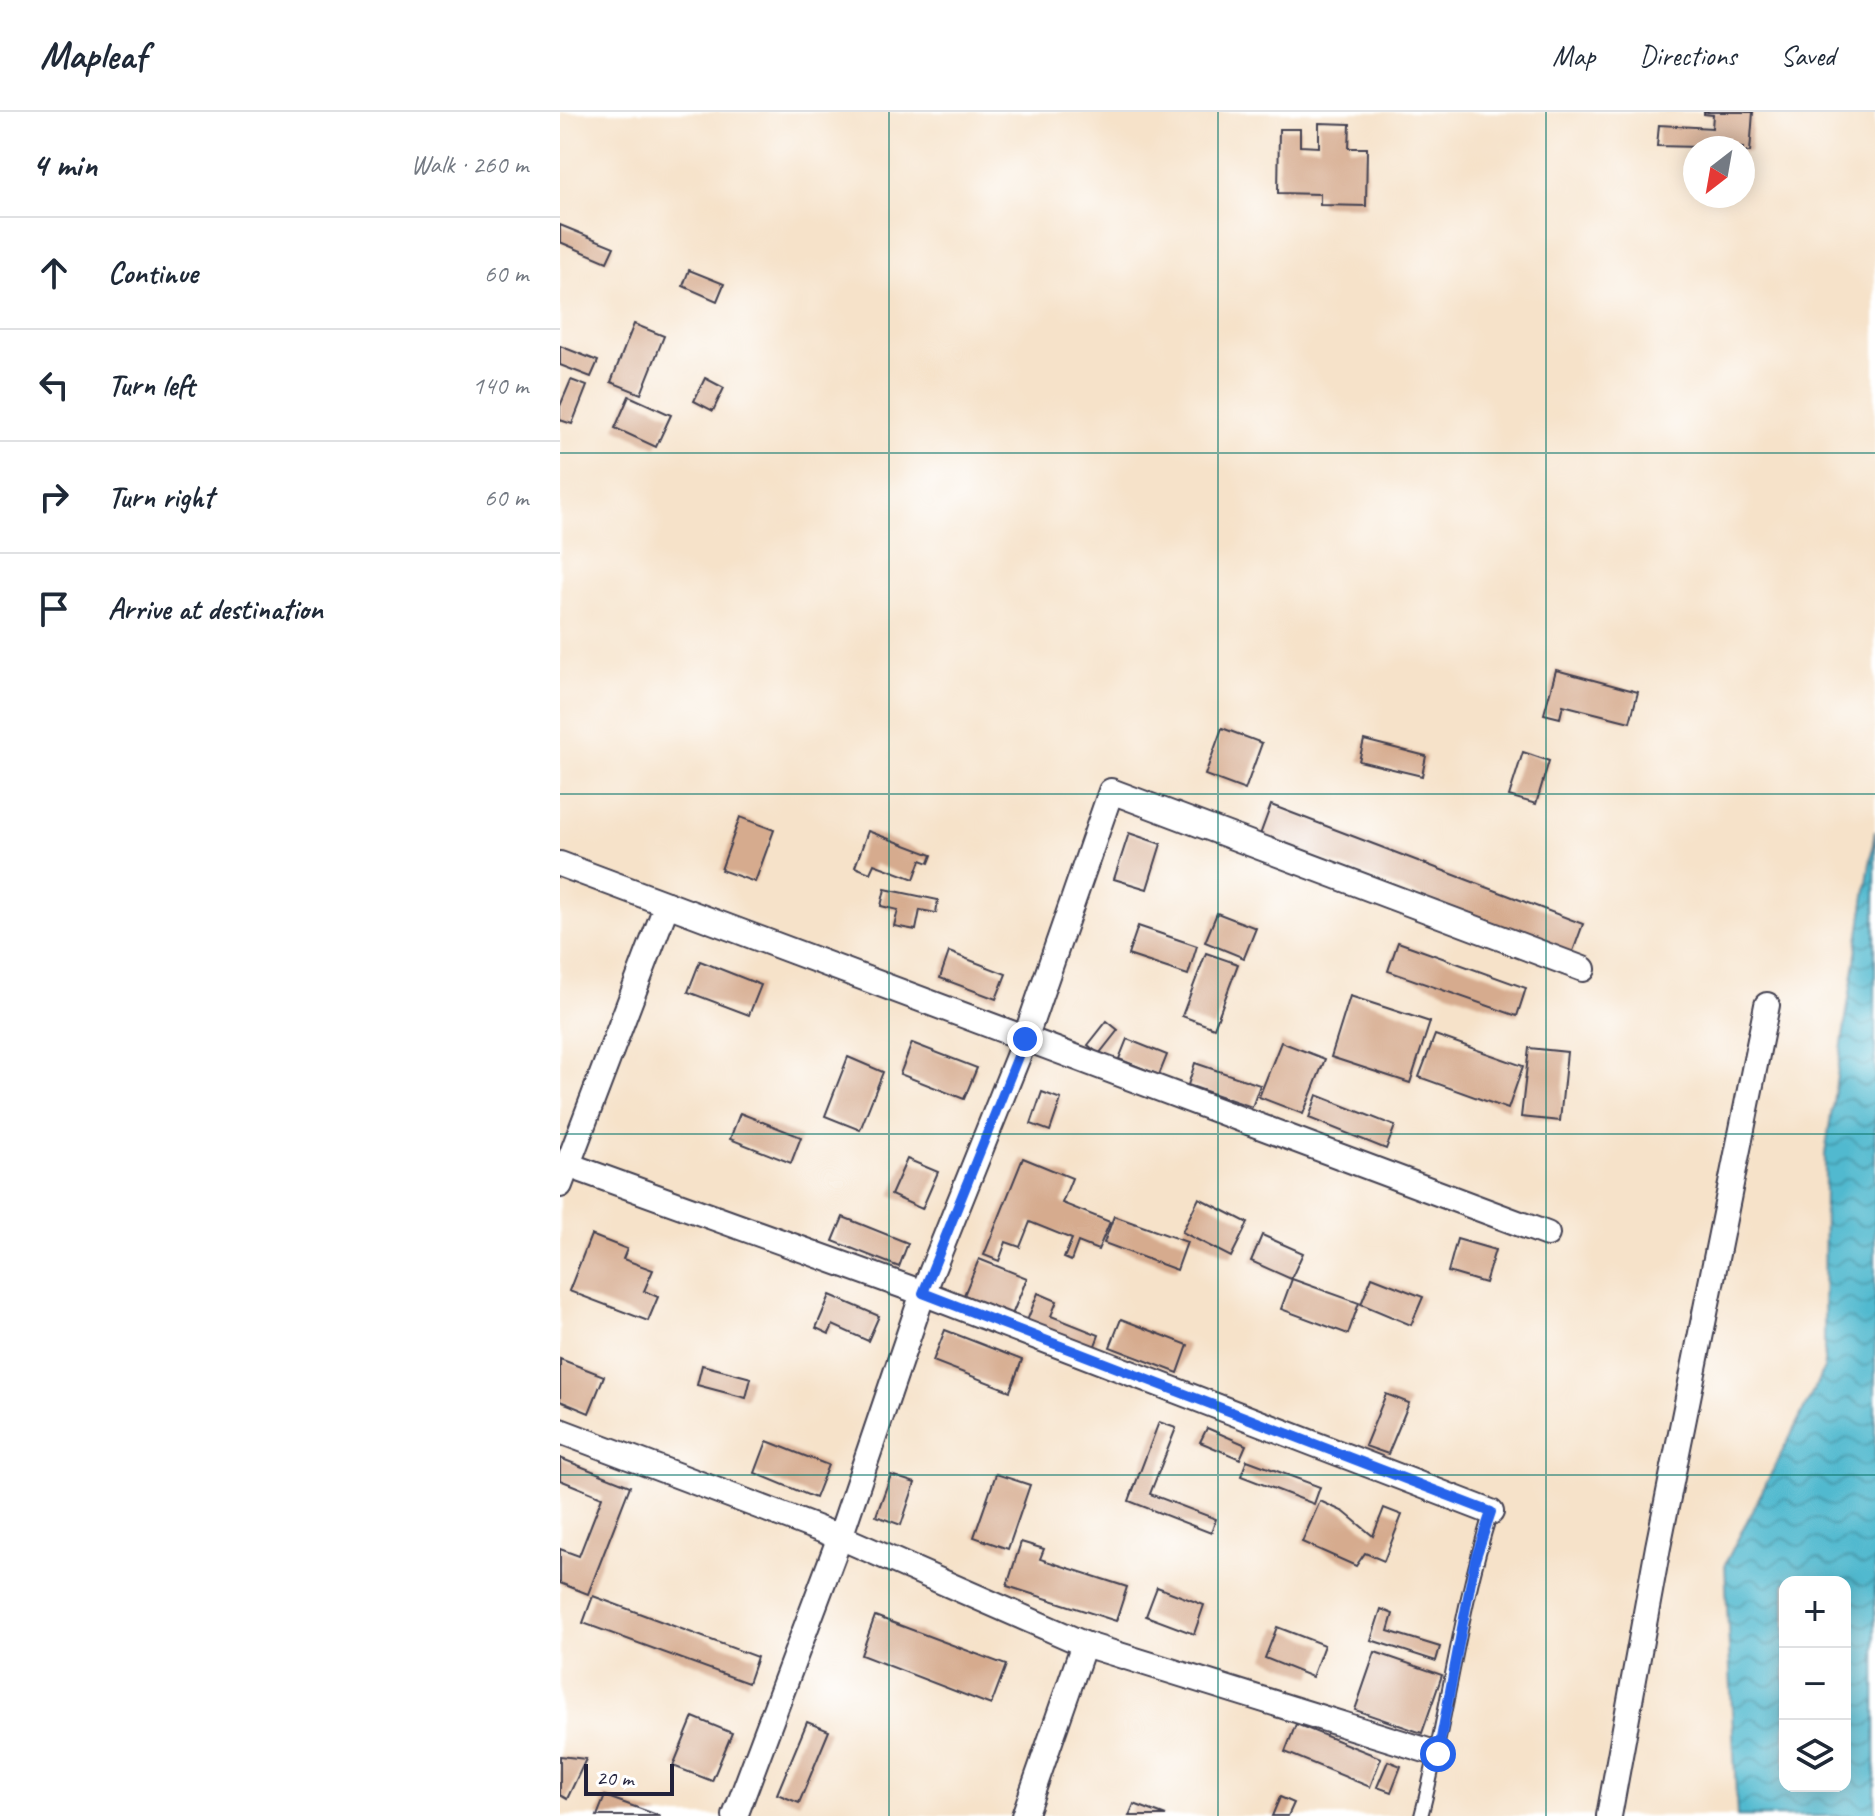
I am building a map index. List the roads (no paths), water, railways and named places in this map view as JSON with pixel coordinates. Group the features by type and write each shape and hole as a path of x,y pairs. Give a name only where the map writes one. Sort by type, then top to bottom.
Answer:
{"street":[{"path":"735,1816 840,1537 923,1293 1025,1039 1111,791 1583,969"},
{"path":"560,864 1547,1234"},
{"path":"667,904 564,1175 923,1293 1491,1512"},
{"path":"1609,1816 1658,1547 1767,1005"},
{"path":"560,1431 840,1537 1084,1644 1438,1754"},
{"path":"1024,1816 1084,1644"}],"lane":[{"path":"1421,1816 1438,1754 1475,1560 1491,1512"}],"water":[{"path":"1875,831 1875,1816 1737,1816 1725,1564 1824,1370 1825,1154"}]}
